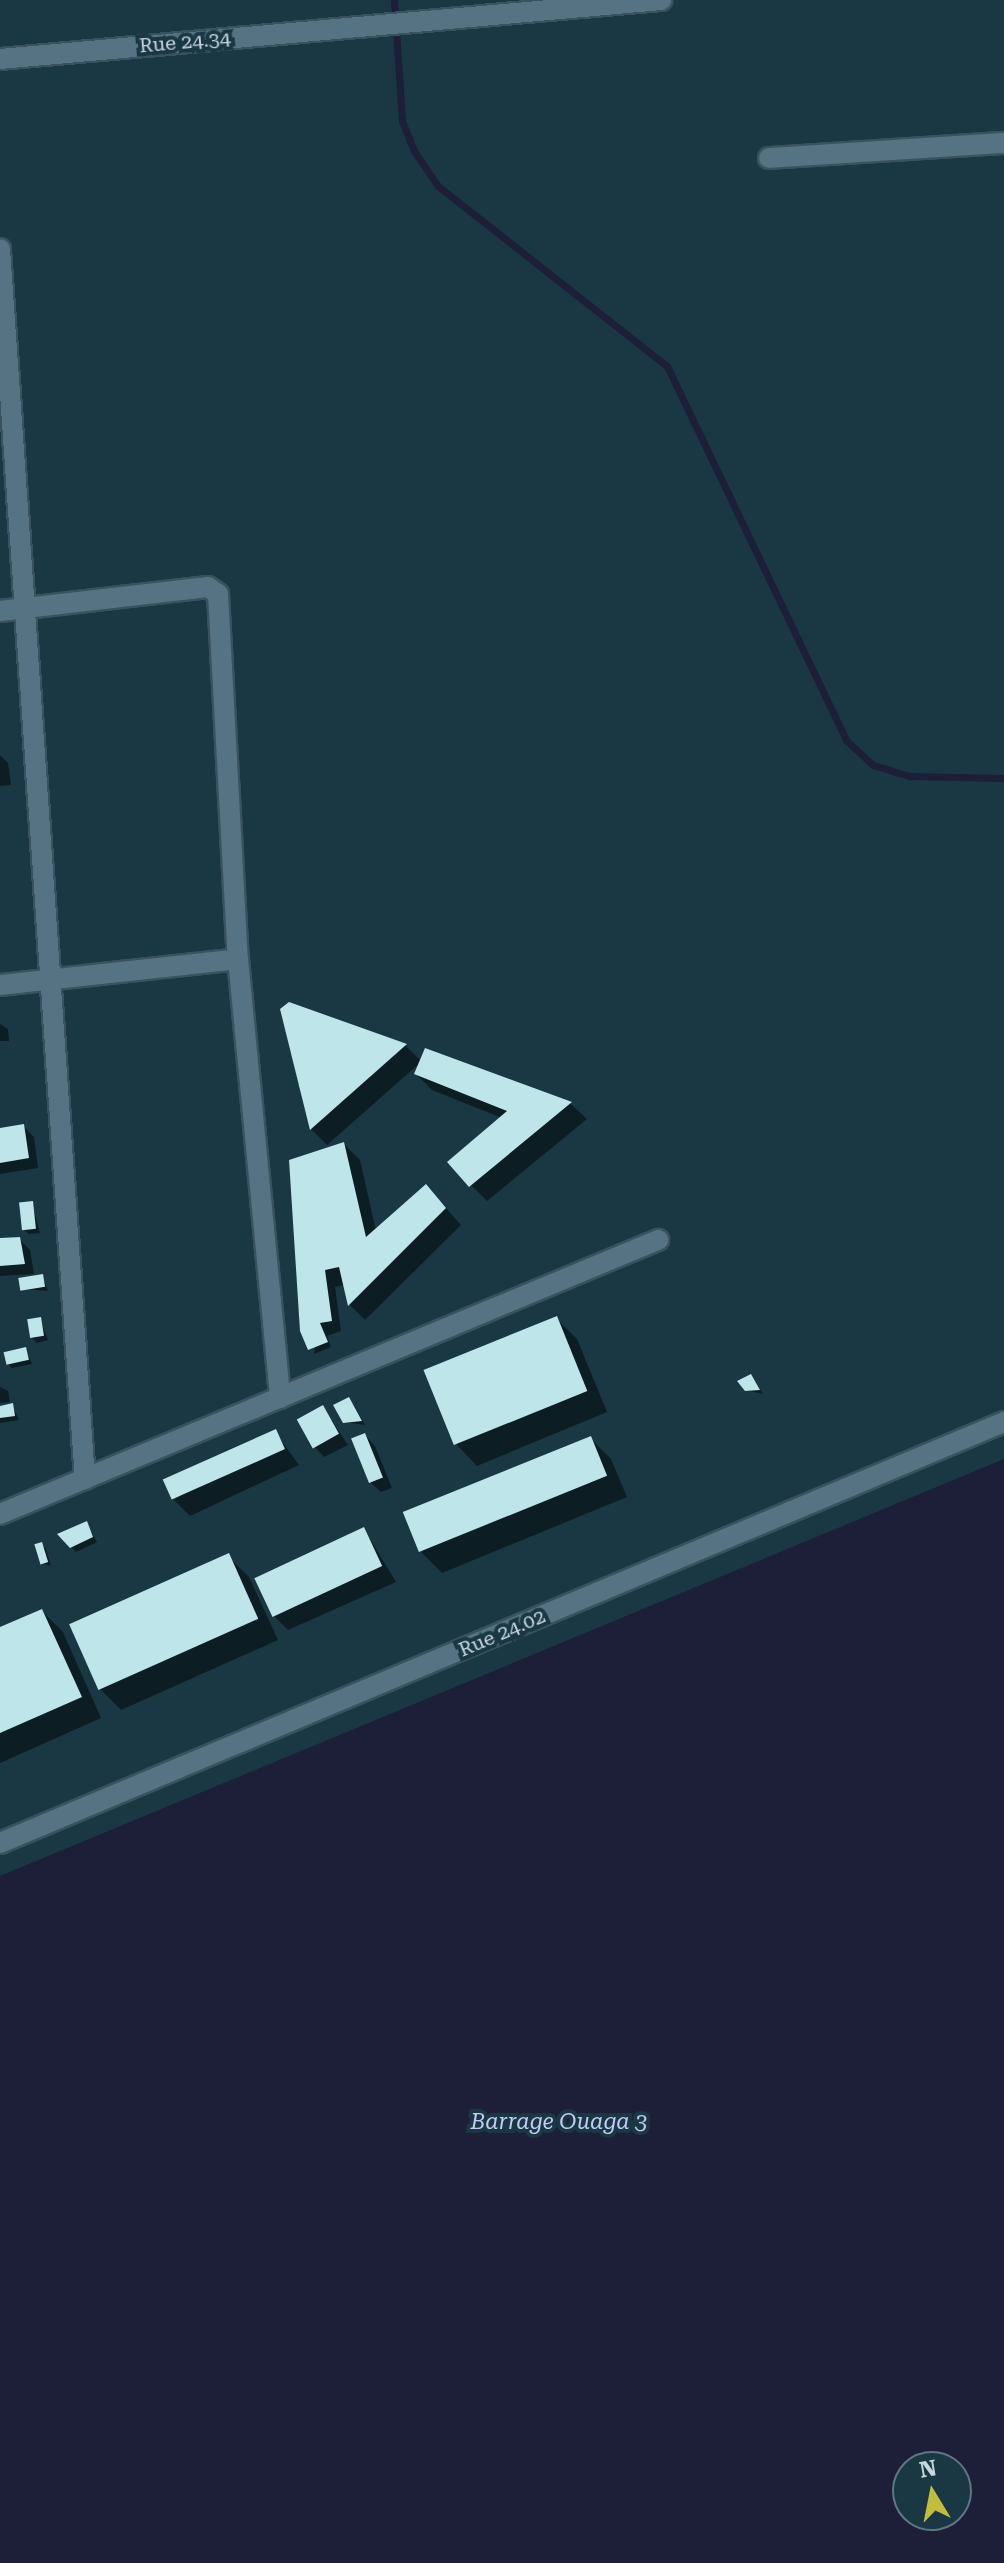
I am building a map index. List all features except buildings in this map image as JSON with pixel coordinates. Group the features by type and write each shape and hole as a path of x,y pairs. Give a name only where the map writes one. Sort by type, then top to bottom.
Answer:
{"street":[{"name":"Rue 24.34","path":"0,59 661,0"},
{"path":"769,158 1004,143"},
{"path":"0,249 85,1479"},
{"path":"0,611 208,587 218,594 238,959 280,1398"},
{"path":"0,985 238,959"},
{"path":"0,1514 658,1240"},
{"name":"Rue 24.02","path":"0,1843 1004,1422"}],"water":[{"name":"Barrage Ouaga 3","path":"1004,1459 1004,2563 0,2563 0,1876"}],"waterway":[{"path":"394,0 402,121 414,151 438,186 667,366 846,740 873,765 909,776 1004,778"}]}
